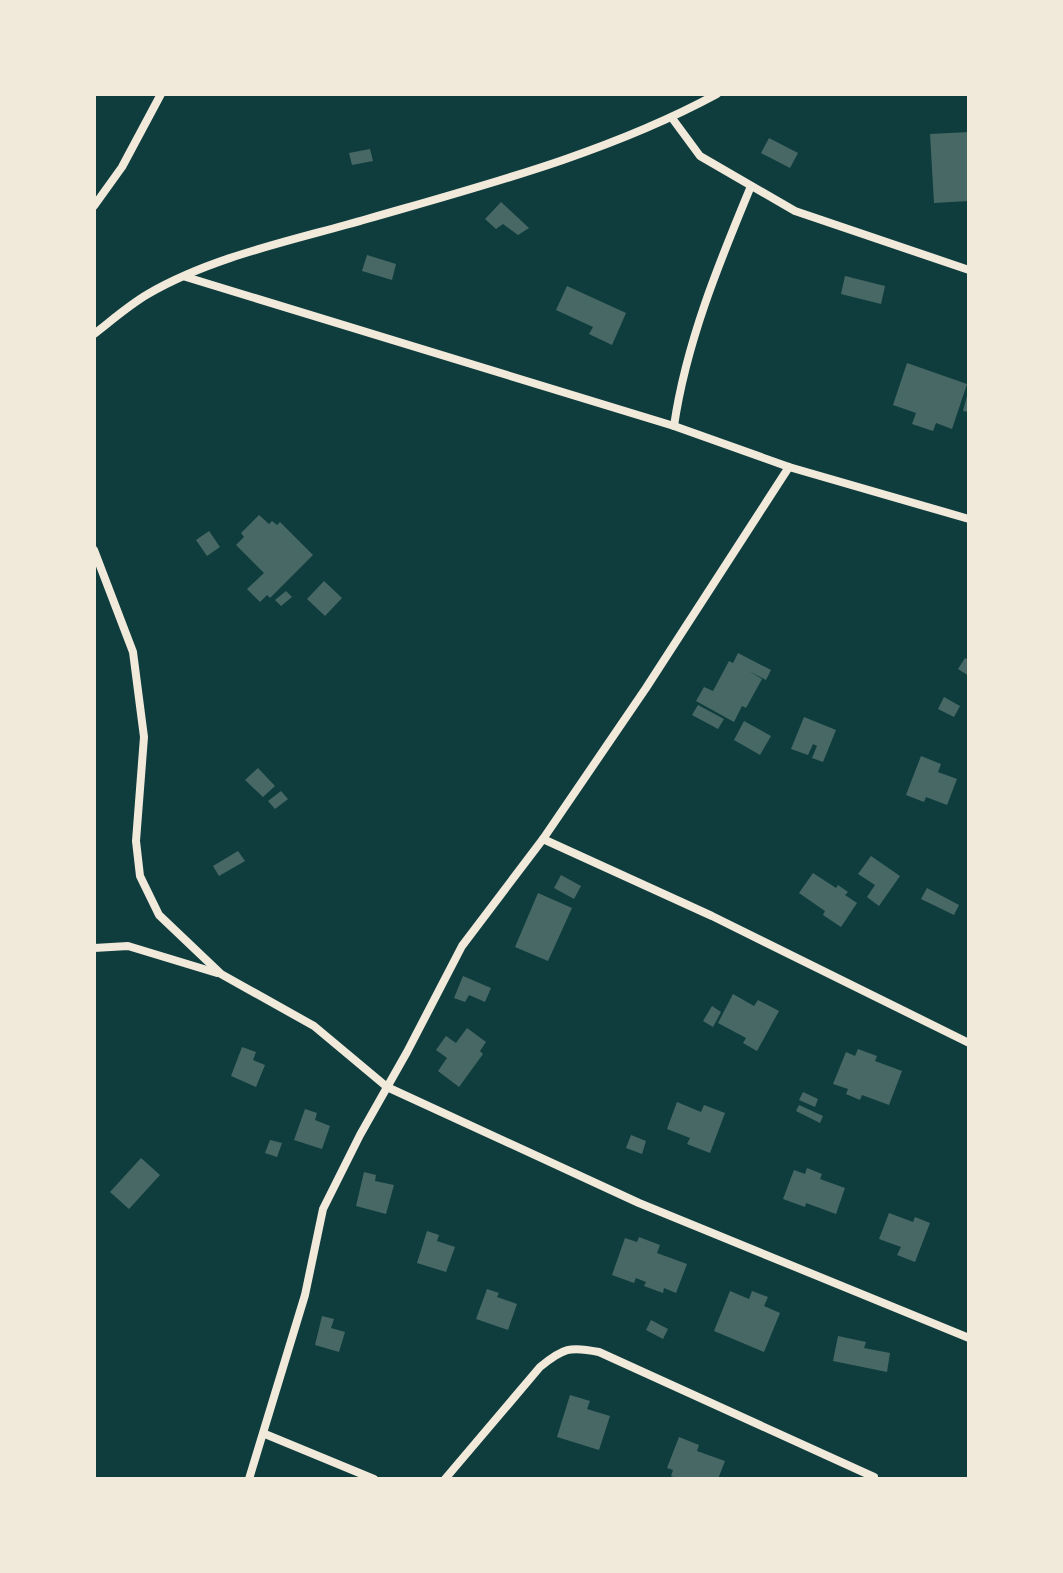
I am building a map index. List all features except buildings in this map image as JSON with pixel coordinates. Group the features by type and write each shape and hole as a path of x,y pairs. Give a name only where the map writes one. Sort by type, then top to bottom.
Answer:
{"street":[{"path":"94,206 122,167 161,94"},
{"path":"94,334 144,296 213,264 473,189 672,118 717,94"},
{"path":"672,118 700,156 795,211 969,270"},
{"path":"674,426 680,384 721,260 751,186"},
{"path":"186,277 674,426 789,467 969,519"},
{"path":"249,1479 305,1295 323,1209 462,946 543,839 646,688 789,467"},
{"path":"94,550 124,626 135,666 144,737 136,841 140,876 159,915 221,974"},
{"path":"543,839 712,916 969,1043"},
{"path":"94,948 128,946 221,974 314,1026 387,1087 639,1203 969,1338"},
{"path":"445,1479 540,1367 557,1353 574,1347 599,1352 874,1477"},
{"path":"265,1434 374,1479"}]}
